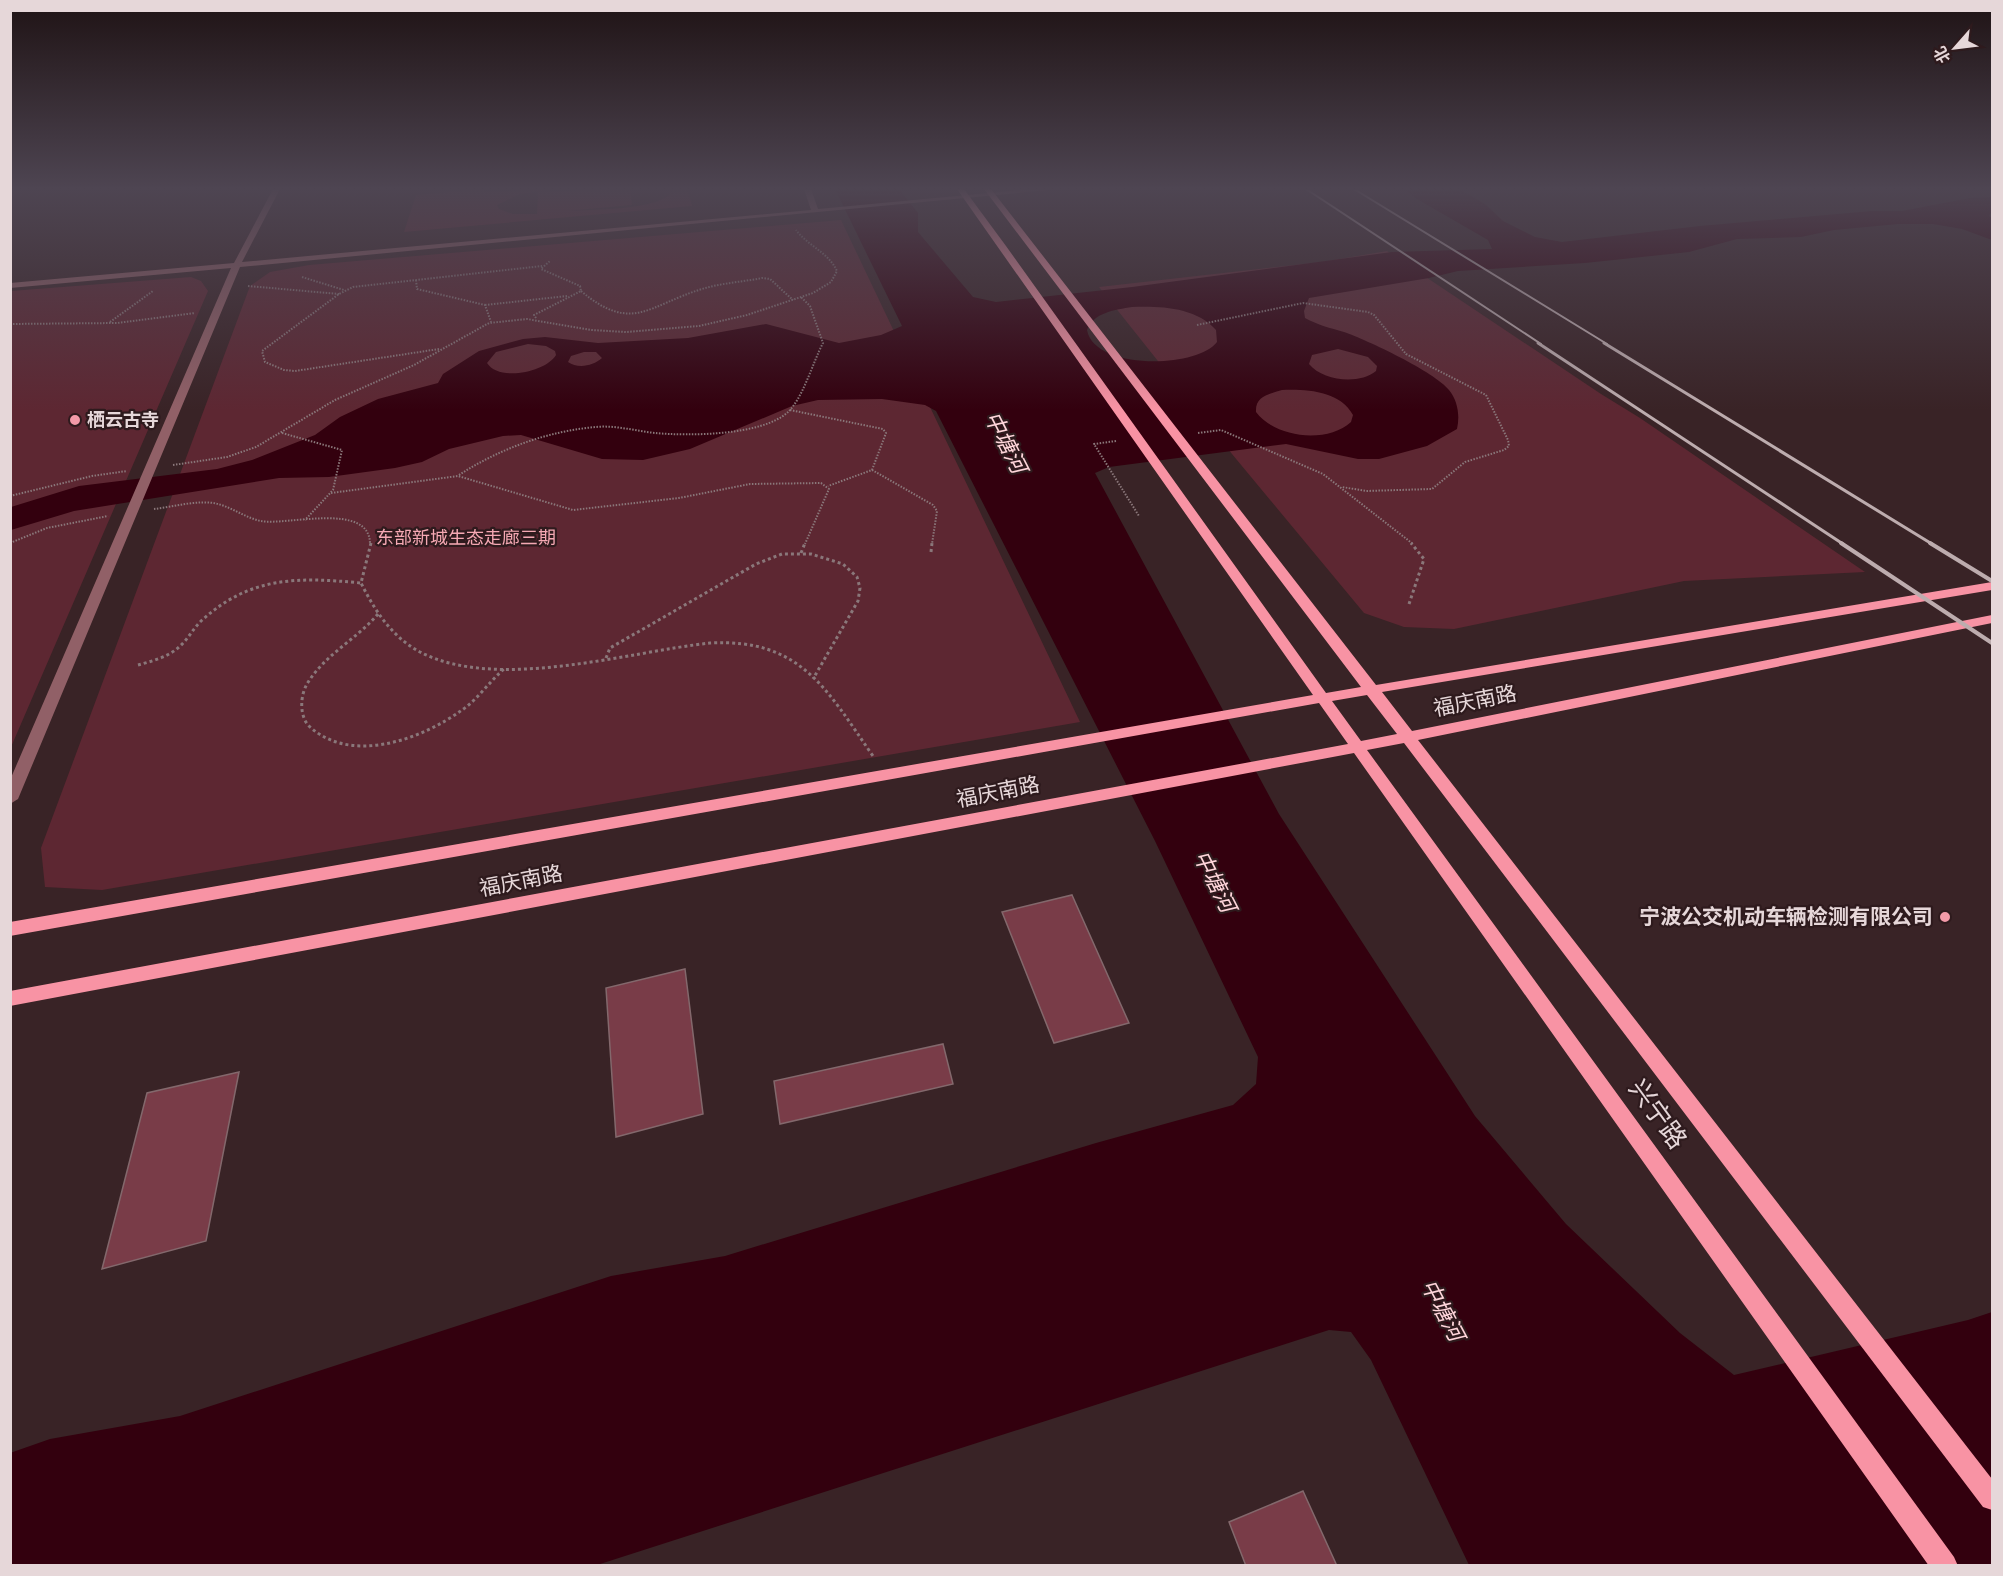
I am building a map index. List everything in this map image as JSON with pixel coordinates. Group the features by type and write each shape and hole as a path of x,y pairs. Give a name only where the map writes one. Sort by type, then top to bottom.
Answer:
{"main road":[{"name":"兴宁路","path":"1014,263 1166,482 1784,1337 1945,1566"},
{"path":"1044,263 1205,475 1410,737 1992,1498"},
{"name":"福庆南路","path":"10,929 1373,689 1992,586"},
{"name":"福庆南路","path":"10,999 1358,747 1992,619"}],"street":[{"path":"10,286 253,263"},
{"path":"10,799 237,264"}],"path":[{"path":"281,263 286,272 345,290 542,266 548,263"},
{"path":"170,465 243,453 337,399 393,375 491,322 536,319 600,331 657,331 724,321 793,300 831,282 837,271 831,263"},
{"path":"542,266 541,269 580,286 581,291 599,306 628,315 641,313 702,289 762,278 770,279 793,300"},
{"path":"109,323 156,289 171,270"},
{"path":"416,280 417,289 427,293 484,305 571,296"},
{"path":"228,286 262,286 339,294"},
{"path":"345,290 265,346 262,351 265,362 284,370 295,371 442,349"},
{"path":"536,319 534,315 581,291"},
{"path":"459,476 472,466 525,443 596,427 686,433 767,425 776,422 790,410 823,343 810,306 801,297"},
{"path":"1197,326 1310,303 1374,315 1406,354 1486,394 1508,440 1509,446 1502,452 1466,461 1432,489 1366,491 1342,487"},
{"path":"484,305 491,322"},
{"path":"10,324 109,323 218,310"},
{"path":"331,493 459,476 573,510 679,498 766,482 821,483 828,486 872,470 886,433 883,429 790,410"},
{"path":"281,433 342,450 331,493 305,520"},
{"path":"1267,450 1323,474 1416,547 1424,560 1409,604"},
{"path":"10,496 92,476 137,470"},
{"path":"872,470 933,505 938,511 931,552"},
{"path":"1114,476 1138,516"},
{"path":"801,553 829,489 828,486"},
{"path":"146,511 204,502 217,504 262,521 347,520 359,523 368,531 371,542 361,583 378,614 394,633 430,657 461,666 504,669 606,658 708,642 763,646 781,653 832,698 886,776"},
{"path":"10,543 47,528 112,516"},
{"path":"606,658 610,648 756,564 772,557 801,553 818,554 839,562 853,573 860,586 858,601 813,679"},
{"path":"138,665 158,659 178,648 198,623 220,603 245,589 286,579 310,577 361,583"},
{"path":"378,614 362,634 321,665 306,686 301,706 305,723 320,736 339,743 359,745 388,742 415,735 440,725 460,711 477,698 504,669"}],"green space":[{"name":"东部新城生态走廊三期","path":"338,263 861,263 1080,722 102,890 45,887 41,848 250,286 270,272"},
{"path":"1317,263 1404,263 1640,418 1865,572 1684,581 1454,629 1404,627 1364,613 1232,454 1099,287"},
{"path":"191,277 201,281 208,291 11,747 11,291"}],"water":[{"name":"中塘河","path":"871,263 944,263 973,297 996,302 1132,287 1314,263 1589,263 1458,271 1309,298 1304,311 1305,318 1384,349 1430,374 1449,390 1456,404 1457,429 1427,446 1379,459 1358,459 1286,444 1109,467 1095,473 1279,814 1475,1116 1566,1224 1680,1333 1734,1375 1968,1320 1992,1312 1992,1565 1469,1565 1371,1360 1351,1332 1329,1330 597,1565 11,1565 10,1453 50,1439 180,1416 611,1276 725,1256 1096,1143 1233,1105 1256,1084 1258,1057 1155,841 936,411 925,405 882,399 818,400 792,406 690,449 643,460 602,459 521,435 503,436 449,449 422,462 395,468 329,477 279,478 74,511 11,530 11,507 79,486 217,469 252,460 315,435 340,417 378,399 438,383 443,374 479,351 523,339 545,337 598,343 688,338 766,324 839,343 881,335 902,326","holes":["1132,307 1154,307 1188,312 1208,322 1216,330 1217,342 1206,351 1168,361 1147,361 1107,353 1094,343 1087,330 1090,324 1100,316 1112,311","528,344 546,346 555,351 556,355 543,366 522,372 501,372 493,369 487,363 496,352","1338,349 1368,357 1377,366 1376,371 1360,378 1332,377 1315,370 1309,364 1312,355","584,352 596,352 602,358 590,365 581,366 568,362 571,356","1282,390 1312,391 1331,396 1347,407 1353,415 1351,422 1341,429 1315,435 1302,435 1275,428 1256,412 1256,407 1260,399"]}],"building":[{"path":"1072,895 1129,1023 1054,1043 1002,912"},
{"path":"685,969 703,1114 616,1137 606,988"},
{"path":"943,1044 953,1084 780,1124 774,1081"},
{"path":"239,1072 206,1241 102,1269 147,1093"},
{"path":"1303,1491 1337,1566 1246,1566 1229,1522"}],"railway":[{"path":"1418,263 1541,344"},
{"path":"1474,263 1607,344"},
{"path":"1538,343 1843,544"},
{"path":"1604,343 1932,544"},
{"path":"1841,543 1992,643"},
{"path":"1930,543 1992,581"}],"place":[{"name":"栖云古寺","path":"75,420"},
{"name":"宁波公交机动车辆检测有限公司","path":"1945,917"}]}
